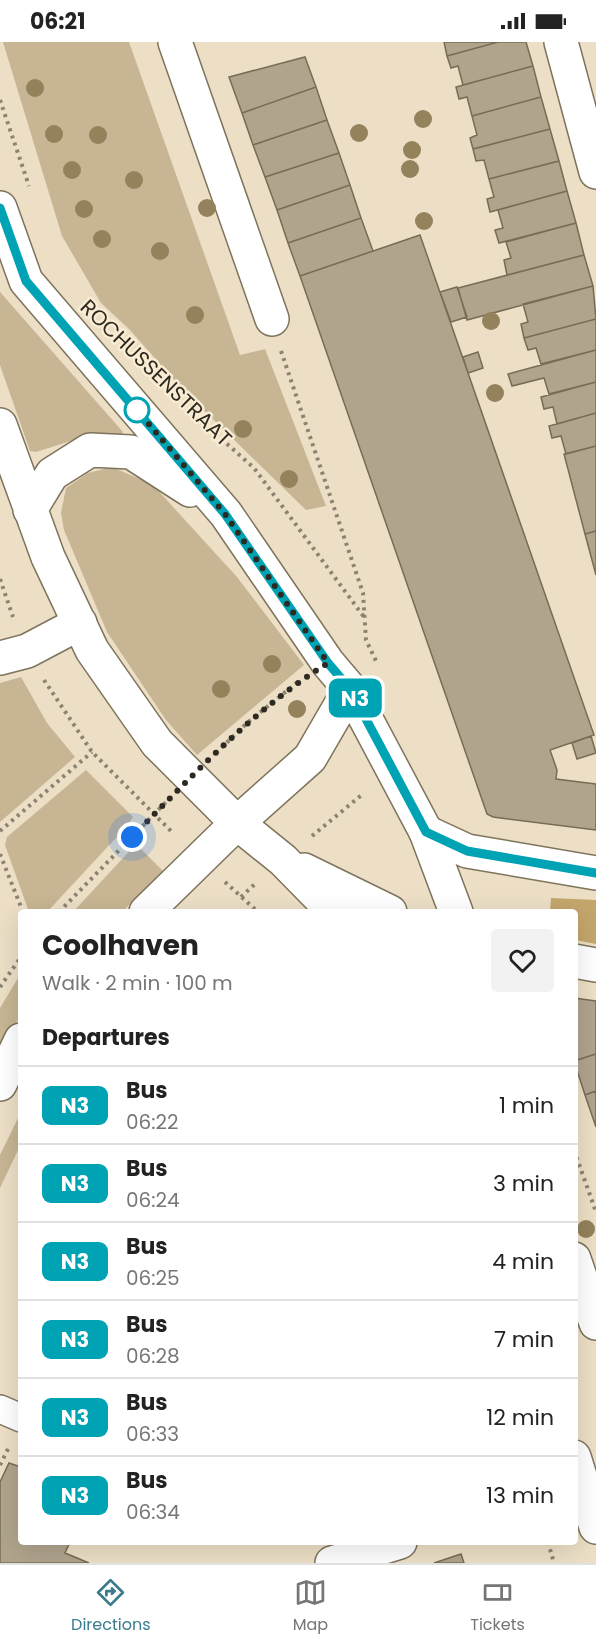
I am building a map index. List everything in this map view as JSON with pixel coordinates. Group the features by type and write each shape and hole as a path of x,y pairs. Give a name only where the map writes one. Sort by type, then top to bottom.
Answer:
{"street":[{"path":"175,42 272,319"},
{"path":"561,42 596,172"},
{"name":"ROCHUSSENSTRAAT","path":"0,208 26,281 225,514 328,663 350,689 426,832 455,909"},
{"path":"0,425 48,557 92,650 151,734 189,777 237,823 283,860 330,909"},
{"path":"30,510 52,474 90,450 131,452 225,514"},
{"path":"13,654 80,622"},
{"path":"149,909 237,823 310,758 350,689"},
{"path":"426,832 467,851 596,873"},
{"path":"283,860 384,909"},
{"path":"578,962 596,965"},
{"path":"0,1084 18,1046"},
{"path":"578,1271 596,1323"},
{"path":"0,1409 18,1417"},
{"path":"578,1469 596,1527"},
{"path":"332,1563 390,1545"}],"path":[{"path":"0,100 31,190"},
{"name":"ROCHUSSENSTRAAT","path":"181,403 254,468 364,617 363,593 272,319"},
{"path":"0,579 13,654 56,700 92,752 154,815"},
{"path":"62,909 189,777 267,705 366,640"},
{"path":"0,831 92,752"},
{"path":"241,897 394,769"},
{"path":"0,854 19,895 22,909"},
{"path":"0,987 18,961"},
{"path":"578,1161 596,1212"},
{"path":"549,1545 554,1563"}],"shaded area":[{"path":"3,42 129,42 240,355 265,349 326,506 306,510 183,390 129,329 101,303 62,236"},
{"path":"0,292 123,432 121,435 83,437 36,452 30,451 0,365"},
{"path":"112,467 153,485 237,577 304,665 197,755 166,720 107,632 64,530 61,513 66,488 88,473"},
{"path":"21,677 47,723 75,757 0,822 0,683"},
{"path":"86,770 133,817 50,909 28,909 5,845 7,837"},
{"path":"136,844 163,871 125,909 76,909"},
{"path":"551,898 596,900 596,944 578,941 578,909 550,909"},
{"path":"18,978 18,1020 0,1045 0,1008"},
{"path":"18,1118 18,1150 0,1188 0,1155"}],"building":[{"path":"444,42 498,42 447,56"},
{"path":"498,42 526,42 533,66 463,85 458,66 451,68 447,56"},
{"path":"305,57 316,87 242,113 229,77"},
{"path":"533,66 541,97 472,116 467,97 459,99 456,87"},
{"path":"316,87 327,120 253,145 242,113"},
{"path":"541,97 550,129 473,149 470,138 477,135 472,116"},
{"path":"327,120 339,153 265,177 253,145"},
{"path":"550,129 559,161 489,179 484,160 476,161 473,149"},
{"path":"339,153 350,185 277,210 265,177"},
{"path":"559,161 567,191 490,212 487,199 494,197 489,179"},
{"path":"350,185 361,218 288,243 277,210"},
{"path":"567,191 576,223 499,243 495,230 503,228 498,210"},
{"path":"361,218 373,251 300,276 288,243"},
{"path":"576,223 584,255 507,275 504,260 511,258 506,242"},
{"path":"420,235 594,735 550,750 557,770 556,779 596,784 596,830 493,817 487,814 300,276"},
{"path":"584,255 593,286 467,320 458,288"},
{"path":"593,286 596,319 524,338 521,324 528,322 523,304"},
{"path":"457,287 467,317 451,322 440,292"},
{"path":"596,319 596,350 541,364 536,348 528,350 524,338"},
{"path":"596,350 596,382 549,394 544,378 512,386 508,374"},
{"path":"478,352 483,368 468,373 463,357"},
{"path":"596,382 596,413 557,424 553,407 544,409 541,397"},
{"path":"596,413 596,446 566,454 561,436 552,438 549,426"},
{"path":"596,446 596,531 585,534 564,454"},
{"path":"596,531 596,575 585,534"},
{"path":"591,736 596,753 577,759 572,743"},
{"path":"578,999 596,1001 596,1054 578,1060"},
{"path":"596,1054 596,1091 585,1095 578,1073 578,1060"},
{"path":"596,1091 596,1127 585,1095"},
{"path":"9,1463 18,1466 18,1545 69,1545 65,1553 89,1563 0,1563 0,1482"},
{"path":"461,1554 464,1563 434,1563"}],"bus line":[{"name":"N3","path":"0,208 26,281 225,514 328,663 350,689 426,832 467,851 596,873"}],"route":[{"path":"132,837 189,777 267,705 328,663 225,514 137,410"}]}
